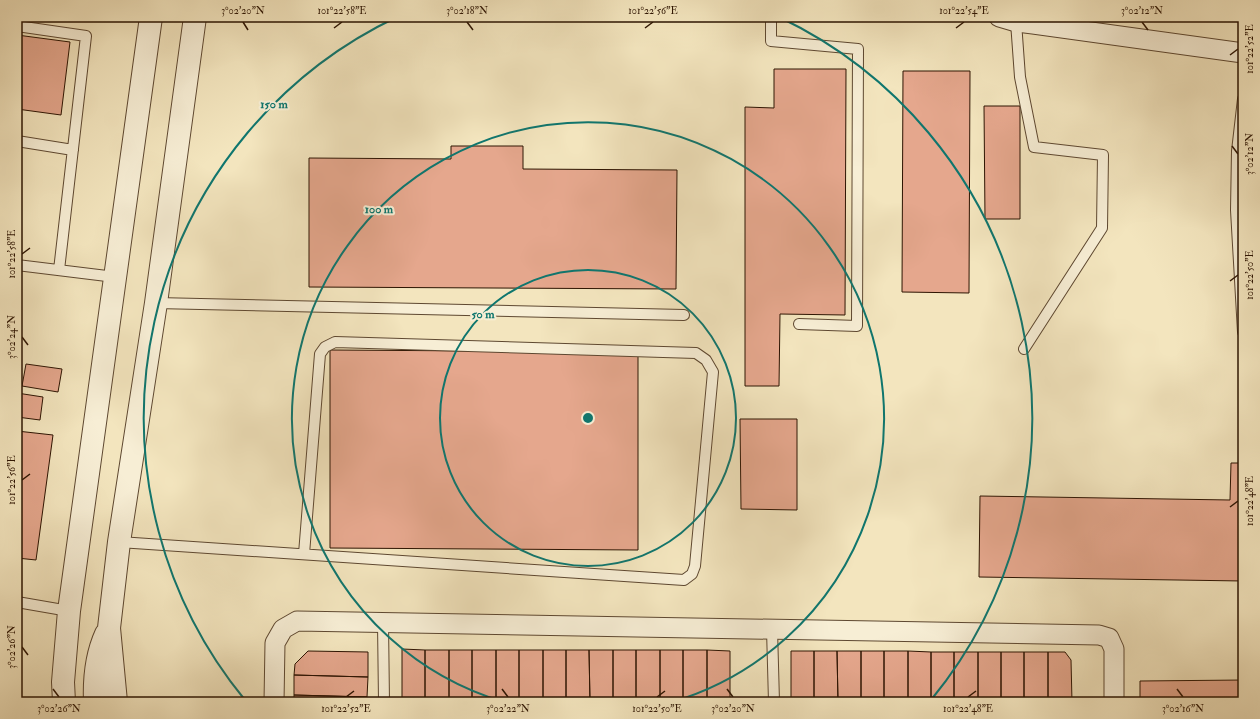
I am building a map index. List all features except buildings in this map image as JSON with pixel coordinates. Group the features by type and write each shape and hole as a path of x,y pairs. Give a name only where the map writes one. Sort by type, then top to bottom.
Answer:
{"street":[{"path":"64,702 62,682 69,611 151,17"},
{"path":"116,702 110,628 119,542 156,303 195,17"},
{"path":"1021,20 1243,53"},
{"path":"274,702 275,643 283,628 297,621 1098,635 1109,638 1114,649 1114,702"},
{"path":"95,702 94,678 101,645 110,628"}],"lane":[{"path":"771,17 771,41 858,49 857,326 799,324"},
{"path":"1021,20 1020,77 1034,147 1102,155 1102,228 1024,349"},
{"path":"17,26 86,36 59,270"},
{"path":"1243,99 1237,151 1236,210 1243,332"},
{"path":"17,141 73,150"},
{"path":"17,265 115,276"},
{"path":"156,303 684,315"},
{"path":"119,542 684,580 692,574 695,566 713,372 706,360 696,353 335,342 325,347 320,354 304,554"},
{"path":"17,602 69,611"},
{"path":"382,623 384,702"},
{"path":"772,629 774,702"}]}
